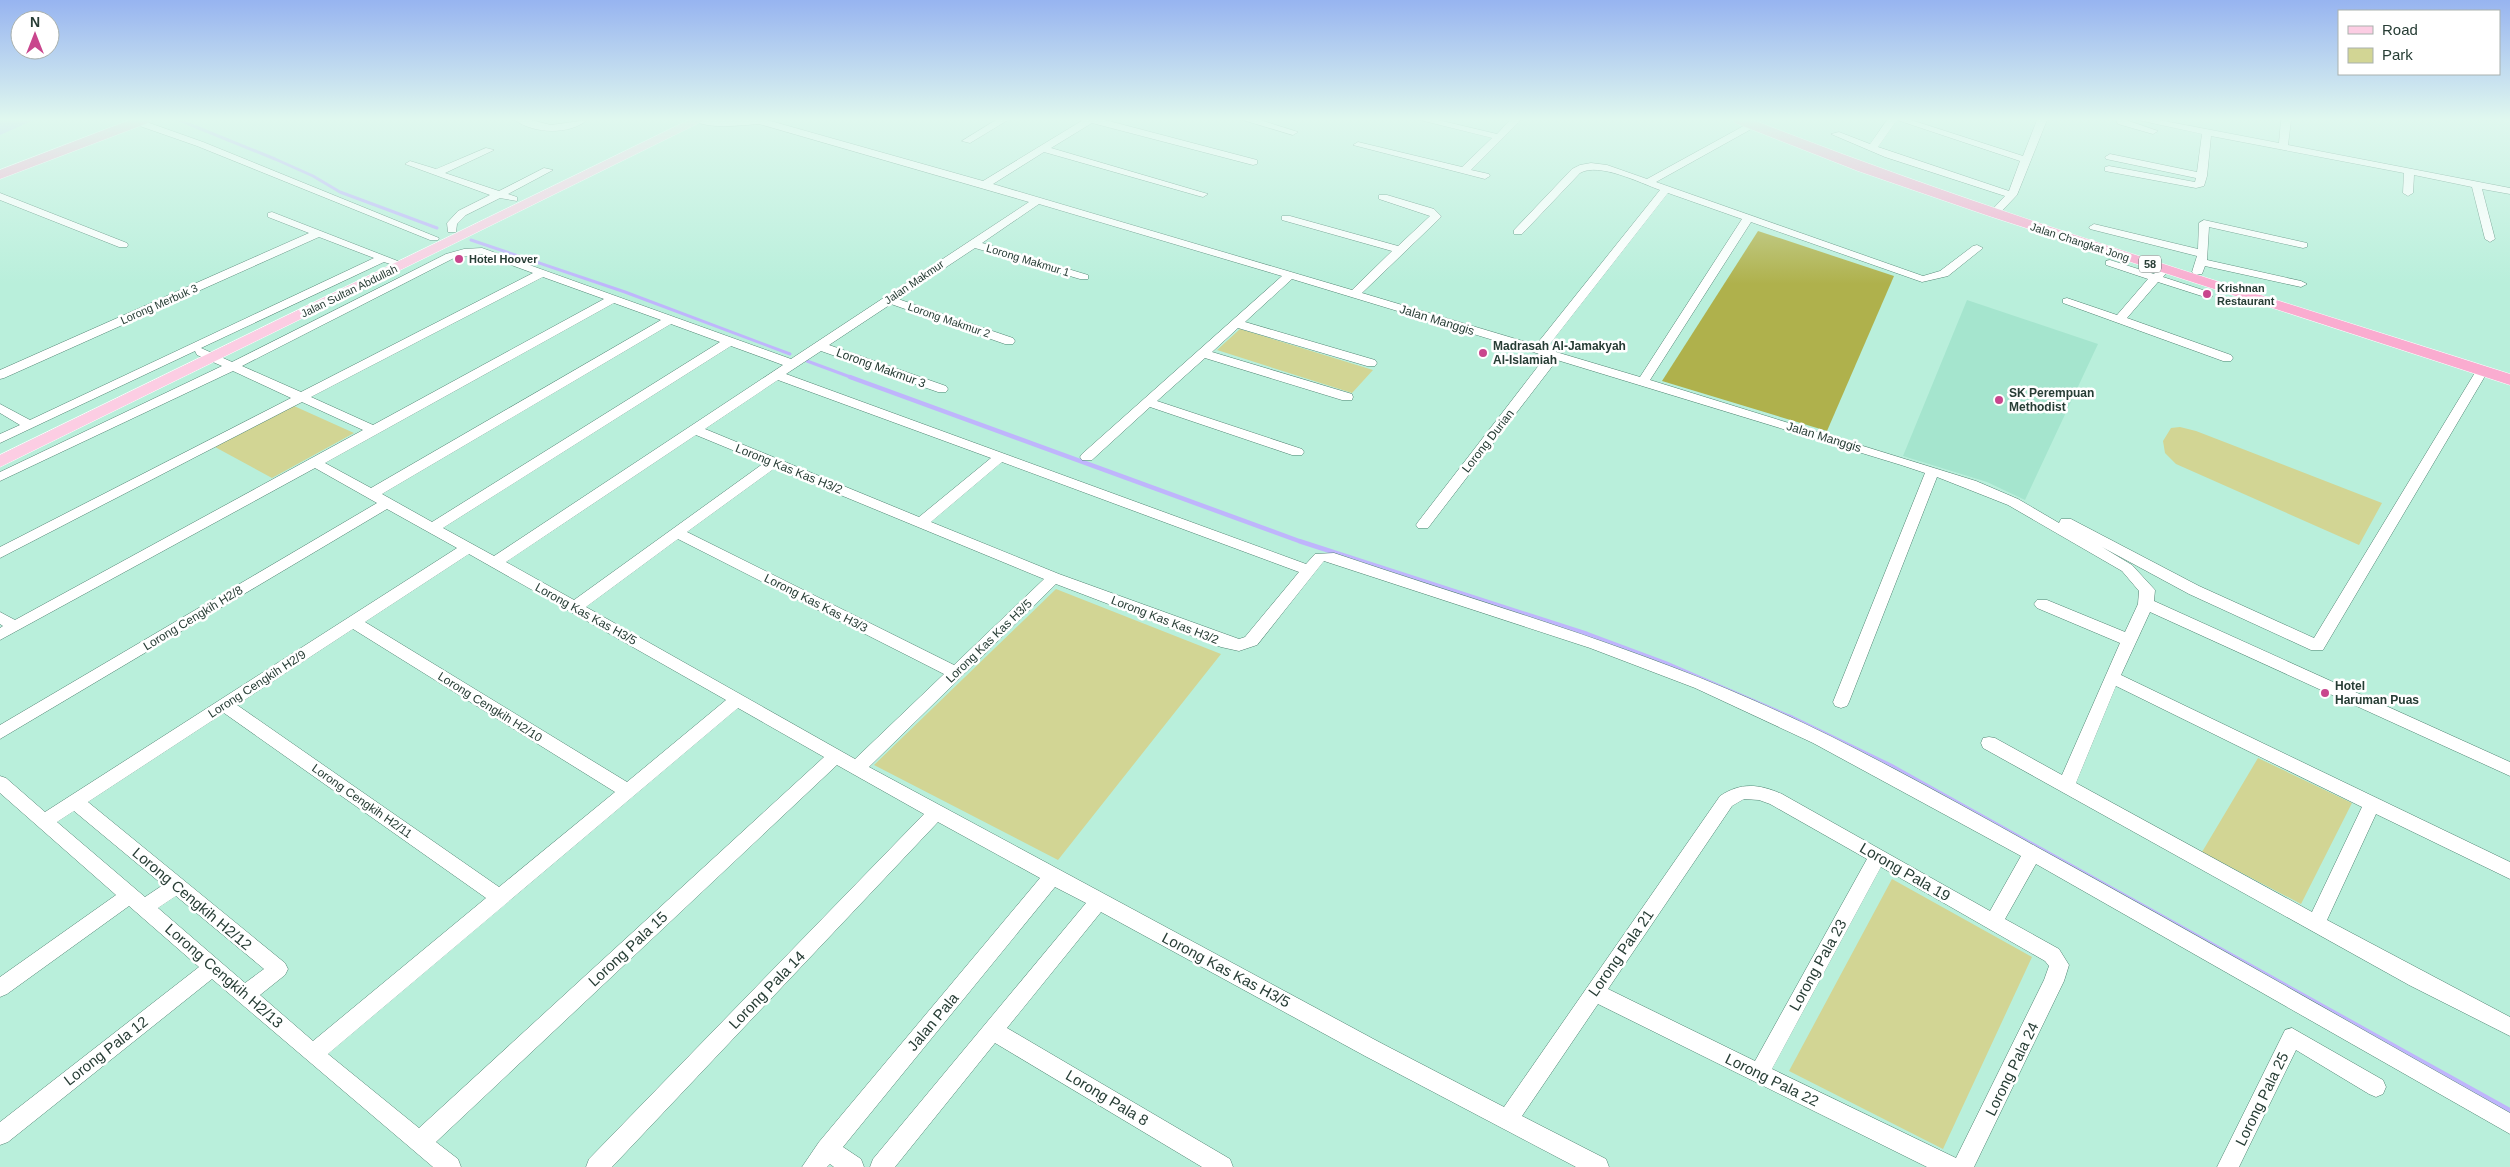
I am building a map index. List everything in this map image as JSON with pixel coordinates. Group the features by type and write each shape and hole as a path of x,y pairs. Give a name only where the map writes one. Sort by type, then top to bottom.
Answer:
{"highway":[{"name":"Jalan Changkat Jong","path":"1889,174 1997,211 2201,262 2510,371"},
{"name":"Jalan Changkat Jong","path":"1895,174 1997,211 2160,274 2510,380"}],"main road":[{"name":"Jalan Sultan Abdullah","path":"3,456 392,261 434,238 566,174"},
{"name":"Jalan Sultan Abdullah","path":"207,354 378,277 392,261 502,216 586,174"},
{"path":"502,216 512,206 513,200 547,193"}],"street":[{"path":"276,174 434,238"},
{"path":"440,174 513,200"},
{"path":"452,230 452,223 462,213 539,174"},
{"name":"Jalan Manggis","path":"948,174 1354,294 1932,471 1994,493 2042,518 2126,568 2147,597"},
{"path":"984,185 1001,174"},
{"path":"1134,174 1203,194"},
{"path":"1480,174 1485,176"},
{"path":"1518,232 1575,174"},
{"path":"1626,174 1922,279 1931,280 1939,276 1977,248"},
{"path":"1648,182 1662,174"},
{"path":"1949,174 2012,195"},
{"path":"1997,211 2012,195 2020,174"},
{"path":"2136,174 2188,185 2200,184 2202,176 2195,174"},
{"path":"2408,193 2409,175 2478,189 2510,200"},
{"path":"1538,351 1666,189"},
{"path":"2478,189 2510,191"},
{"path":"2478,189 2490,239"},
{"path":"0,196 123,245"},
{"path":"1354,294 1431,221 1435,214 1383,197"},
{"name":"Jalan Makmur","path":"494,563 777,375 971,243 1037,201"},
{"path":"272,215 392,261"},
{"path":"1286,218 1400,250"},
{"path":"1642,383 1748,219"},
{"path":"2201,262 2204,223 2303,245"},
{"path":"2094,227 2201,262 2301,284"},
{"name":"Lorong Merbuk 3","path":"0,375 318,233"},
{"name":"Lorong Makmur 1","path":"971,243 1084,277"},
{"path":"0,478 464,252 482,251 793,364"},
{"path":"0,439 392,261"},
{"path":"2110,263 2160,274 2208,296"},
{"path":"0,553 542,273"},
{"path":"2120,320 2160,274"},
{"path":"1088,457 1290,275"},
{"path":"378,277 396,284"},
{"path":"0,635 614,298"},
{"name":"Lorong Makmur 2","path":"888,299 1009,341"},
{"path":"2067,301 2227,358"},
{"name":"Lorong Cengkih H2/8","path":"0,732 671,319"},
{"path":"1236,323 1371,363"},
{"path":"433,528 730,341"},
{"name":"Lorong Makmur 3","path":"820,346 942,389"},
{"path":"1203,353 1347,397"},
{"path":"207,354 373,430"},
{"name":"Lorong Durian","path":"1423,525 1553,356"},
{"path":"2042,518 2052,516 2061,519 2202,593 2317,646 2482,371"},
{"path":"777,375 1309,570"},
{"path":"1147,402 1297,452"},
{"path":"0,408 30,425"},
{"name":"Lorong Kas Kas H3/2","path":"694,430 1054,578 1227,643 1239,645 1251,642 1320,557 1329,556 1576,638 1685,678 1815,736 2032,853 2510,1124"},
{"path":"3,456 24,466"},
{"path":"921,523 1000,457"},
{"name":"Lorong Kas Kas H3/5","path":"314,462 575,607 936,813 1598,1167"},
{"path":"575,607 773,463"},
{"path":"1841,702 1932,471"},
{"name":"Lorong Kas Kas H3/3","path":"677,534 955,673"},
{"name":"Lorong Cengkih H2/9","path":"45,821 468,548"},
{"name":"Lorong Kas Kas H3/5","path":"858,767 1054,578"},
{"path":"2066,787 2147,597 2508,764"},
{"path":"2042,604 2129,640"},
{"path":"0,617 15,627"},
{"name":"Lorong Cengkih H2/10","path":"353,622 627,791"},
{"path":"2112,677 2510,871"},
{"path":"313,1054 738,700"},
{"name":"Lorong Cengkih H2/11","path":"224,705 500,898"},
{"path":"1989,743 2316,924 2510,1027"},
{"name":"Lorong Pala 15","path":"420,1142 836,756"},
{"name":"Lorong Cengkih H2/13","path":"0,783 313,1054 450,1167"},
{"name":"Lorong Pala 19","path":"1740,792 1752,791 1771,797 1878,856 2052,955 2059,965 2058,969"},
{"name":"Lorong Pala 21","path":"1507,1120 1726,801 1740,792"},
{"name":"Lorong Cengkih H2/12","path":"75,802 278,969 244,995"},
{"path":"2316,924 2372,804"},
{"name":"Lorong Pala 14","path":"597,1167 936,813"},
{"path":"1994,922 2032,853"},
{"name":"Lorong Pala 23","path":"1759,1073 1878,856"},
{"name":"Jalan Pala","path":"813,1167 1053,876"},
{"path":"0,988 138,901 177,886"},
{"path":"881,1167 1099,901"},
{"name":"Lorong Pala 12","path":"0,1135 213,967"},
{"name":"Lorong Pala 24","path":"1964,1167 2031,1032 2058,969"},
{"name":"Lorong Pala 22","path":"1594,992 1950,1167"},
{"name":"Lorong Pala 8","path":"992,1030 1222,1167"},
{"name":"Lorong Pala 25","path":"2228,1167 2292,1038 2376,1087"},
{"path":"827,1149 853,1167"}],"shaded area":[{"path":"1758,231 1894,276 1827,431 1662,381"},
{"name":"SK Perempuan Methodist","path":"1967,300 2098,344 2025,500 1987,482 1903,456"}],"green space":[{"path":"1240,329 1373,370 1352,393 1217,350"},
{"path":"294,406 354,433 272,478 215,447"},
{"path":"2180,427 2196,431 2382,503 2359,545 2176,464 2165,453 2163,441 2171,428"},
{"path":"1056,589 1221,654 1058,860 874,765"},
{"path":"2258,758 2352,803 2301,904 2202,852"},
{"path":"1892,879 2032,957 1943,1149 1789,1071"}],"waterway":[{"path":"310,174 340,192 437,228"},
{"path":"471,240 625,292 790,354"},
{"path":"807,361 853,378"},
{"path":"850,377 1299,541 1587,634 1665,663 1792,718"},
{"path":"1789,717 1890,766 2510,1111"}],"place":[{"name":"Hotel Hoover","path":"459,259"},
{"name":"Krishnan Restaurant","path":"2207,294"},
{"name":"Madrasah Al-Jamakyah Al-Islamiah","path":"1483,353"},
{"name":"SK Perempuan Methodist","path":"1999,400"},
{"name":"Hotel Haruman Puas","path":"2325,693"}]}
